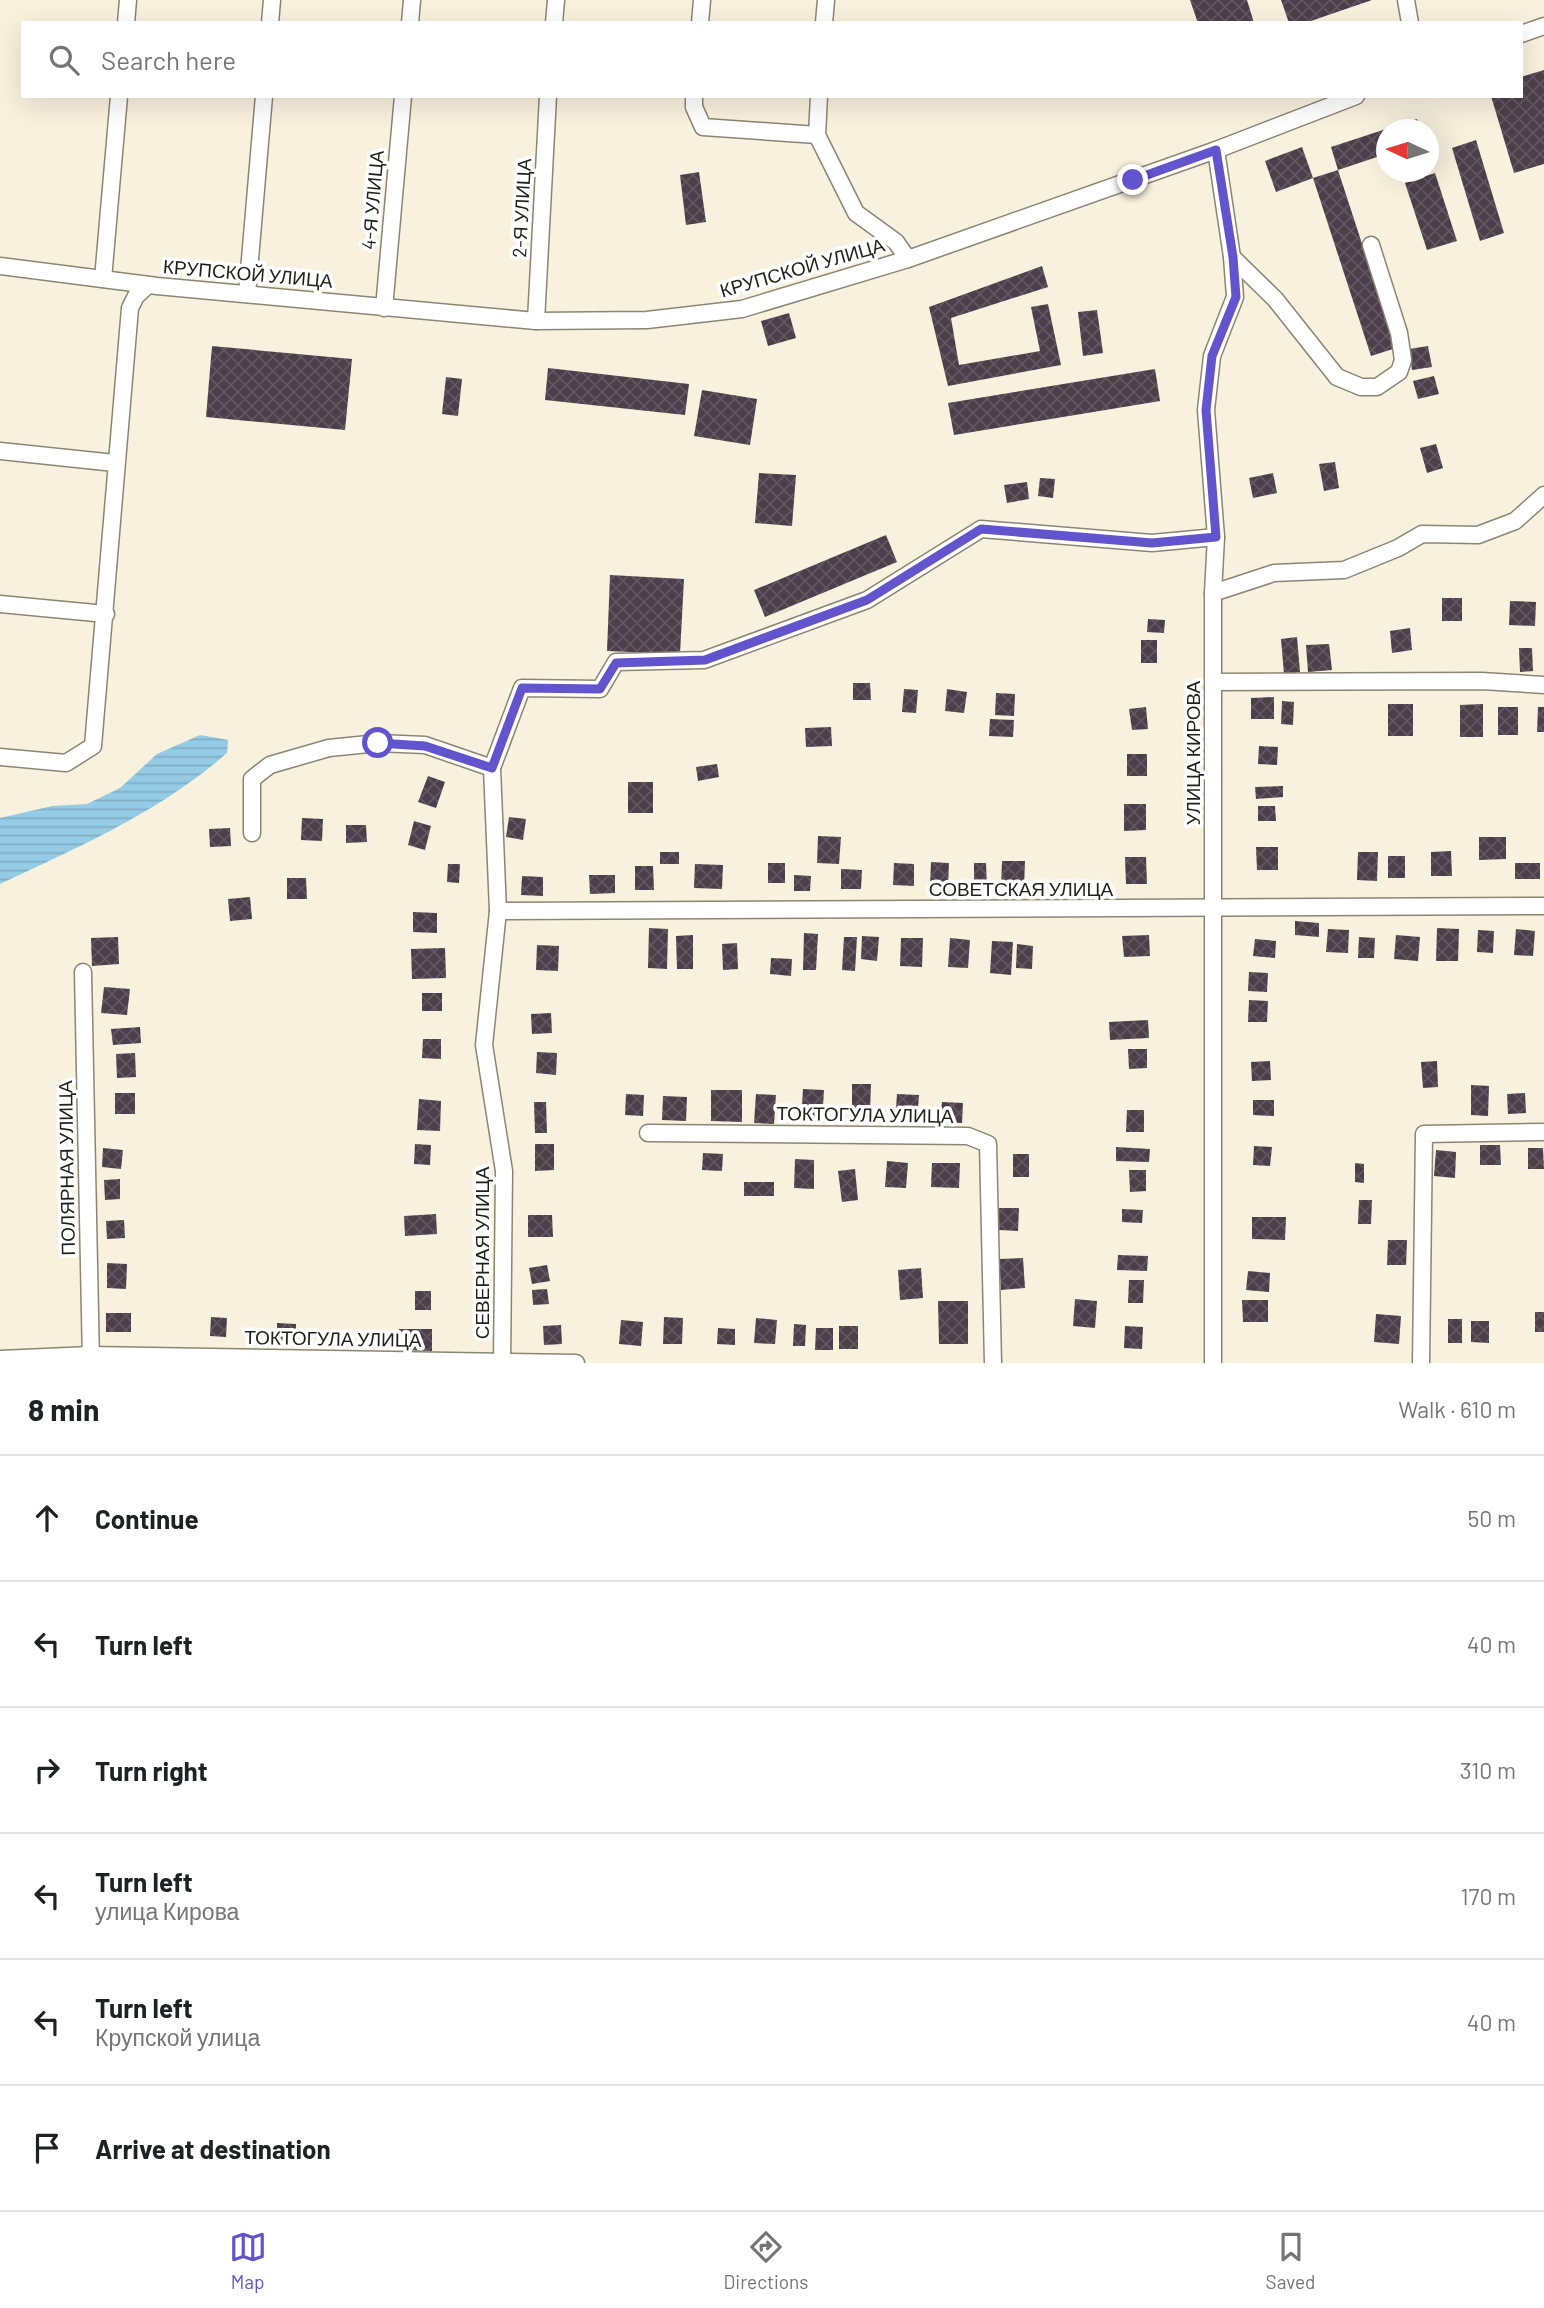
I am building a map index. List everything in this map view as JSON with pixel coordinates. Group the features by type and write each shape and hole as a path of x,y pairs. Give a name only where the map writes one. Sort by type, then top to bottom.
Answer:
{"street":[{"path":"126,21 128,0"},
{"path":"270,21 272,0"},
{"path":"410,21 412,0"},
{"path":"554,21 556,0"},
{"path":"700,21 702,0"},
{"path":"824,21 826,0"},
{"path":"1406,0 1410,21"},
{"path":"1523,33 1544,26"},
{"path":"103,279 119,98"},
{"path":"247,295 264,98"},
{"name":"4-Я УЛИЦА","path":"384,307 403,98"},
{"name":"2-Я УЛИЦА","path":"536,321 548,98"},
{"path":"694,98 694,107 703,127 817,135"},
{"path":"820,98 817,135 856,213 896,242 908,259"},
{"name":"КРУПСКОЙ УЛИЦА","path":"0,266 148,285 536,321 647,320 742,309 908,259 1216,150 1351,98"},
{"name":"УЛИЦА КИРОВА","path":"1213,1363 1213,593 1216,537 1206,410 1212,356 1236,297 1233,257 1216,150"},
{"path":"1233,257 1275,299 1337,377 1361,387 1377,387 1399,372 1403,360 1399,333 1371,245"},
{"path":"0,757 66,763 93,746 130,308 136,296 148,285"},
{"path":"0,451 115,463"},
{"path":"1213,593 1273,573 1344,570 1398,548 1422,534 1478,535 1515,521 1544,495"},
{"path":"252,833 253,779 270,765 329,748 378,743 425,746 492,768 522,688 600,689 616,663 705,660 867,600 981,529 1152,543 1216,537"},
{"path":"0,604 106,614"},
{"path":"1213,682 1482,681 1544,685"},
{"name":"СЕВЕРНАЯ УЛИЦА","path":"492,768 498,911 484,1045 504,1171 502,1362"},
{"name":"СОВЕТСКАЯ УЛИЦА","path":"498,911 1544,906"},
{"name":"ПОЛЯРНАЯ УЛИЦА","path":"83,972 91,1359"},
{"path":"1421,1363 1424,1134 1544,1132"},
{"name":"ТОКТОГУЛА УЛИЦА","path":"648,1133 968,1136 988,1144 993,1363"},
{"name":"ТОКТОГУЛА УЛИЦА","path":"0,1359 576,1363"}],"water":[{"path":"200,735 228,740 227,753 202,774 147,810 89,842 0,884 0,818 52,806 87,804 120,788 157,754"}],"building":[{"path":"1190,0 1247,0 1253,21 1197,21"},
{"path":"1281,0 1372,0 1311,21 1288,21"},
{"path":"1544,70 1544,164 1514,173 1492,98 1523,98 1523,76"},
{"path":"1376,132 1376,157 1338,170 1331,147"},
{"path":"1476,140 1504,233 1480,241 1452,148"},
{"path":"1302,147 1313,178 1276,192 1265,161"},
{"path":"1338,170 1396,348 1371,356 1313,178"},
{"path":"699,172 706,222 686,225 680,175"},
{"path":"1438,182 1457,241 1427,250 1405,183"},
{"path":"1042,266 1048,287 951,318 959,365 1040,351 1031,307 1048,304 1061,365 948,386 929,307"},
{"path":"1097,310 1103,353 1083,356 1078,312"},
{"path":"789,313 796,338 768,346 761,321"},
{"path":"212,346 352,359 345,430 206,417"},
{"path":"1428,346 1432,367 1412,370 1409,349"},
{"path":"548,368 689,384 685,415 545,400"},
{"path":"1155,369 1160,401 954,435 948,403"},
{"path":"1434,376 1439,394 1418,399 1413,381"},
{"path":"446,377 462,379 458,416 442,414"},
{"path":"702,390 757,399 750,445 694,436"},
{"path":"1436,444 1443,468 1427,473 1420,448"},
{"path":"1335,462 1339,488 1324,491 1319,464"},
{"path":"759,473 796,475 792,526 755,523"},
{"path":"1273,473 1277,493 1253,498 1249,478"},
{"path":"1040,478 1055,479 1053,498 1038,496"},
{"path":"1027,482 1029,499 1007,503 1004,485"},
{"path":"886,535 897,562 765,617 754,590"},
{"path":"610,575 684,579 680,654 607,651"},
{"path":"1442,598 1462,598 1462,621 1442,621"},
{"path":"1510,601 1536,602 1535,626 1509,625"},
{"path":"1148,619 1165,620 1164,633 1147,632"},
{"path":"1410,628 1412,650 1392,653 1390,631"},
{"path":"1297,637 1300,672 1284,674 1281,639"},
{"path":"1141,640 1157,640 1157,663 1141,663"},
{"path":"1329,644 1332,670 1308,672 1306,645"},
{"path":"1519,648 1532,648 1533,671 1520,672"},
{"path":"853,683 870,683 871,700 853,700"},
{"path":"904,689 918,690 916,713 902,712"},
{"path":"947,689 967,692 964,713 945,711"},
{"path":"996,693 1015,694 1014,716 995,715"},
{"path":"1274,697 1274,719 1251,719 1251,698"},
{"path":"1282,701 1294,702 1293,725 1281,724"},
{"path":"1388,704 1413,704 1413,736 1388,736"},
{"path":"1483,704 1483,737 1460,737 1460,705"},
{"path":"1146,707 1148,729 1132,730 1129,709"},
{"path":"1498,707 1518,707 1518,735 1498,735"},
{"path":"1538,707 1544,707 1544,732 1537,732"},
{"path":"990,719 1014,720 1013,737 989,736"},
{"path":"831,727 832,746 806,747 805,728"},
{"path":"1259,746 1278,747 1277,765 1258,764"},
{"path":"1127,754 1147,754 1147,776 1127,776"},
{"path":"717,764 719,777 698,781 696,767"},
{"path":"428,776 445,782 436,808 418,802"},
{"path":"628,782 653,782 653,813 628,813"},
{"path":"1283,786 1283,797 1256,799 1255,787"},
{"path":"1124,804 1146,804 1146,830 1124,831"},
{"path":"1258,806 1275,806 1276,821 1258,821"},
{"path":"509,817 526,819 523,840 506,837"},
{"path":"302,818 323,819 322,841 301,840"},
{"path":"414,821 431,826 425,850 408,845"},
{"path":"346,825 366,825 367,842 346,843"},
{"path":"230,828 231,846 210,847 209,829"},
{"path":"818,836 841,837 839,864 817,863"},
{"path":"1479,837 1506,837 1506,859 1479,860"},
{"path":"1256,847 1278,847 1278,870 1257,870"},
{"path":"1451,851 1452,876 1431,876 1431,852"},
{"path":"660,852 679,852 679,864 660,864"},
{"path":"1358,852 1378,852 1377,881 1357,880"},
{"path":"1388,856 1405,856 1405,878 1388,878"},
{"path":"1125,857 1146,857 1147,884 1126,884"},
{"path":"1002,861 1025,861 1024,888 1001,887"},
{"path":"931,862 949,863 948,887 930,885"},
{"path":"768,863 785,863 785,883 768,883"},
{"path":"894,863 914,864 914,886 893,885"},
{"path":"974,863 986,863 987,886 974,886"},
{"path":"1515,863 1540,863 1540,879 1515,879"},
{"path":"448,864 460,864 459,883 447,882"},
{"path":"695,864 723,865 722,889 694,888"},
{"path":"635,866 653,866 654,890 635,890"},
{"path":"841,869 862,870 861,889 841,889"},
{"path":"589,875 615,875 615,893 590,894"},
{"path":"794,875 811,876 810,891 794,891"},
{"path":"522,876 543,877 543,896 521,895"},
{"path":"287,878 306,878 307,899 287,899"},
{"path":"250,897 252,919 230,921 228,899"},
{"path":"413,912 437,913 437,933 413,932"},
{"path":"1295,921 1319,923 1319,937 1295,935"},
{"path":"649,928 668,929 667,969 648,968"},
{"path":"1437,928 1459,929 1458,961 1436,961"},
{"path":"1328,929 1349,930 1348,953 1326,952"},
{"path":"1516,929 1535,931 1533,956 1514,955"},
{"path":"1478,930 1494,931 1493,953 1477,952"},
{"path":"804,933 818,934 816,970 803,970"},
{"path":"693,935 693,969 677,969 676,936"},
{"path":"1149,935 1150,956 1124,957 1122,936"},
{"path":"1396,935 1420,937 1418,961 1394,959"},
{"path":"862,936 879,937 877,961 861,959"},
{"path":"118,937 119,964 92,966 91,938"},
{"path":"844,937 857,937 855,971 842,970"},
{"path":"1359,937 1375,938 1374,958 1358,958"},
{"path":"901,938 923,938 922,967 900,966"},
{"path":"950,938 970,940 968,968 948,967"},
{"path":"1255,939 1276,941 1275,958 1253,956"},
{"path":"992,941 1013,942 1011,975 990,973"},
{"path":"737,943 738,969 723,970 722,944"},
{"path":"1017,944 1033,946 1032,969 1016,968"},
{"path":"537,945 559,946 558,971 536,970"},
{"path":"445,948 446,978 412,979 411,949"},
{"path":"771,958 792,959 791,976 770,974"},
{"path":"1249,972 1268,973 1267,992 1248,991"},
{"path":"104,987 130,989 127,1015 101,1013"},
{"path":"422,993 442,993 442,1011 422,1011"},
{"path":"1249,1000 1268,1001 1267,1022 1248,1022"},
{"path":"551,1013 552,1033 532,1034 531,1014"},
{"path":"1148,1020 1149,1038 1110,1040 1109,1022"},
{"path":"140,1027 141,1043 113,1045 111,1029"},
{"path":"423,1039 441,1039 441,1059 422,1058"},
{"path":"1128,1049 1147,1049 1147,1068 1129,1069"},
{"path":"537,1052 557,1053 556,1075 536,1073"},
{"path":"135,1053 136,1077 117,1078 116,1054"},
{"path":"1270,1061 1271,1080 1252,1081 1251,1062"},
{"path":"1437,1061 1438,1087 1423,1088 1421,1062"},
{"path":"852,1084 871,1084 870,1112 852,1112"},
{"path":"1471,1085 1489,1086 1488,1116 1471,1115"},
{"path":"803,1089 824,1090 822,1121 801,1120"},
{"path":"711,1090 742,1090 742,1122 711,1121"},
{"path":"115,1093 135,1093 135,1114 115,1114"},
{"path":"1525,1093 1526,1113 1508,1114 1507,1094"},
{"path":"626,1094 644,1095 643,1116 625,1115"},
{"path":"756,1094 776,1095 774,1124 754,1123"},
{"path":"897,1094 919,1095 917,1124 895,1123"},
{"path":"663,1096 687,1097 686,1121 662,1120"},
{"path":"419,1099 441,1101 440,1131 417,1130"},
{"path":"1253,1100 1274,1100 1274,1116 1253,1115"},
{"path":"534,1102 546,1102 547,1133 535,1133"},
{"path":"942,1102 963,1103 962,1123 940,1122"},
{"path":"1127,1110 1144,1110 1144,1132 1126,1132"},
{"path":"415,1144 431,1145 430,1165 414,1164"},
{"path":"535,1144 554,1144 554,1170 535,1171"},
{"path":"1480,1145 1500,1145 1501,1165 1480,1165"},
{"path":"1254,1146 1272,1147 1270,1166 1253,1165"},
{"path":"1116,1147 1150,1149 1149,1162 1116,1161"},
{"path":"103,1148 123,1150 121,1169 102,1167"},
{"path":"1528,1148 1543,1148 1544,1169 1528,1169"},
{"path":"1436,1150 1456,1152 1455,1178 1434,1176"},
{"path":"703,1153 723,1154 722,1171 702,1170"},
{"path":"1013,1154 1029,1154 1029,1177 1013,1177"},
{"path":"795,1159 814,1160 814,1189 794,1188"},
{"path":"887,1161 908,1163 906,1188 885,1187"},
{"path":"932,1163 960,1163 959,1188 931,1187"},
{"path":"1355,1163 1364,1164 1364,1183 1355,1182"},
{"path":"855,1169 858,1200 842,1202 838,1171"},
{"path":"1129,1170 1146,1170 1146,1191 1130,1192"},
{"path":"120,1179 120,1199 105,1200 104,1180"},
{"path":"744,1182 774,1182 774,1196 744,1196"},
{"path":"1359,1200 1372,1200 1371,1224 1358,1224"},
{"path":"999,1208 1019,1208 1018,1231 999,1230"},
{"path":"1122,1209 1143,1210 1142,1223 1122,1222"},
{"path":"436,1214 437,1234 405,1236 404,1216"},
{"path":"528,1215 552,1215 553,1237 528,1237"},
{"path":"1252,1217 1286,1217 1285,1240 1252,1239"},
{"path":"124,1220 125,1238 107,1239 106,1221"},
{"path":"1388,1240 1407,1240 1406,1265 1387,1265"},
{"path":"1118,1255 1148,1256 1147,1271 1117,1270"},
{"path":"1023,1258 1025,1288 1001,1290 999,1259"},
{"path":"107,1263 127,1264 126,1289 107,1288"},
{"path":"547,1265 550,1281 532,1284 529,1268"},
{"path":"921,1268 923,1298 900,1300 898,1270"},
{"path":"1248,1271 1270,1273 1269,1292 1246,1290"},
{"path":"1129,1280 1144,1280 1143,1303 1128,1303"},
{"path":"547,1289 549,1304 533,1305 532,1290"},
{"path":"415,1291 431,1291 431,1310 415,1310"},
{"path":"1075,1299 1097,1301 1095,1328 1073,1326"},
{"path":"1242,1300 1268,1300 1268,1322 1243,1322"},
{"path":"938,1301 968,1301 968,1344 939,1344"},
{"path":"1535,1312 1544,1312 1544,1332 1535,1332"},
{"path":"106,1313 131,1313 131,1332 106,1332"},
{"path":"1376,1314 1401,1316 1399,1344 1374,1342"},
{"path":"211,1317 227,1318 226,1337 210,1336"},
{"path":"664,1317 683,1318 682,1344 663,1344"},
{"path":"756,1318 777,1320 775,1344 754,1343"},
{"path":"1448,1319 1462,1319 1462,1343 1448,1343"},
{"path":"621,1320 643,1322 641,1346 619,1344"},
{"path":"1471,1321 1489,1321 1489,1343 1471,1342"},
{"path":"277,1323 296,1324 296,1342 277,1342"},
{"path":"794,1324 806,1325 805,1346 793,1346"},
{"path":"561,1325 562,1344 544,1345 543,1326"},
{"path":"839,1326 858,1326 858,1349 839,1349"},
{"path":"1125,1326 1143,1327 1142,1349 1124,1348"},
{"path":"718,1328 735,1329 735,1345 717,1344"},
{"path":"816,1328 833,1328 833,1350 815,1350"},
{"path":"399,1329 432,1329 432,1351 398,1350"}],"route":[{"path":"378,743 425,746 492,768 522,688 600,689 616,663 705,660 867,600 981,529 1152,543 1216,537 1206,410 1212,356 1236,297 1233,257 1216,150 1133,180"}]}
